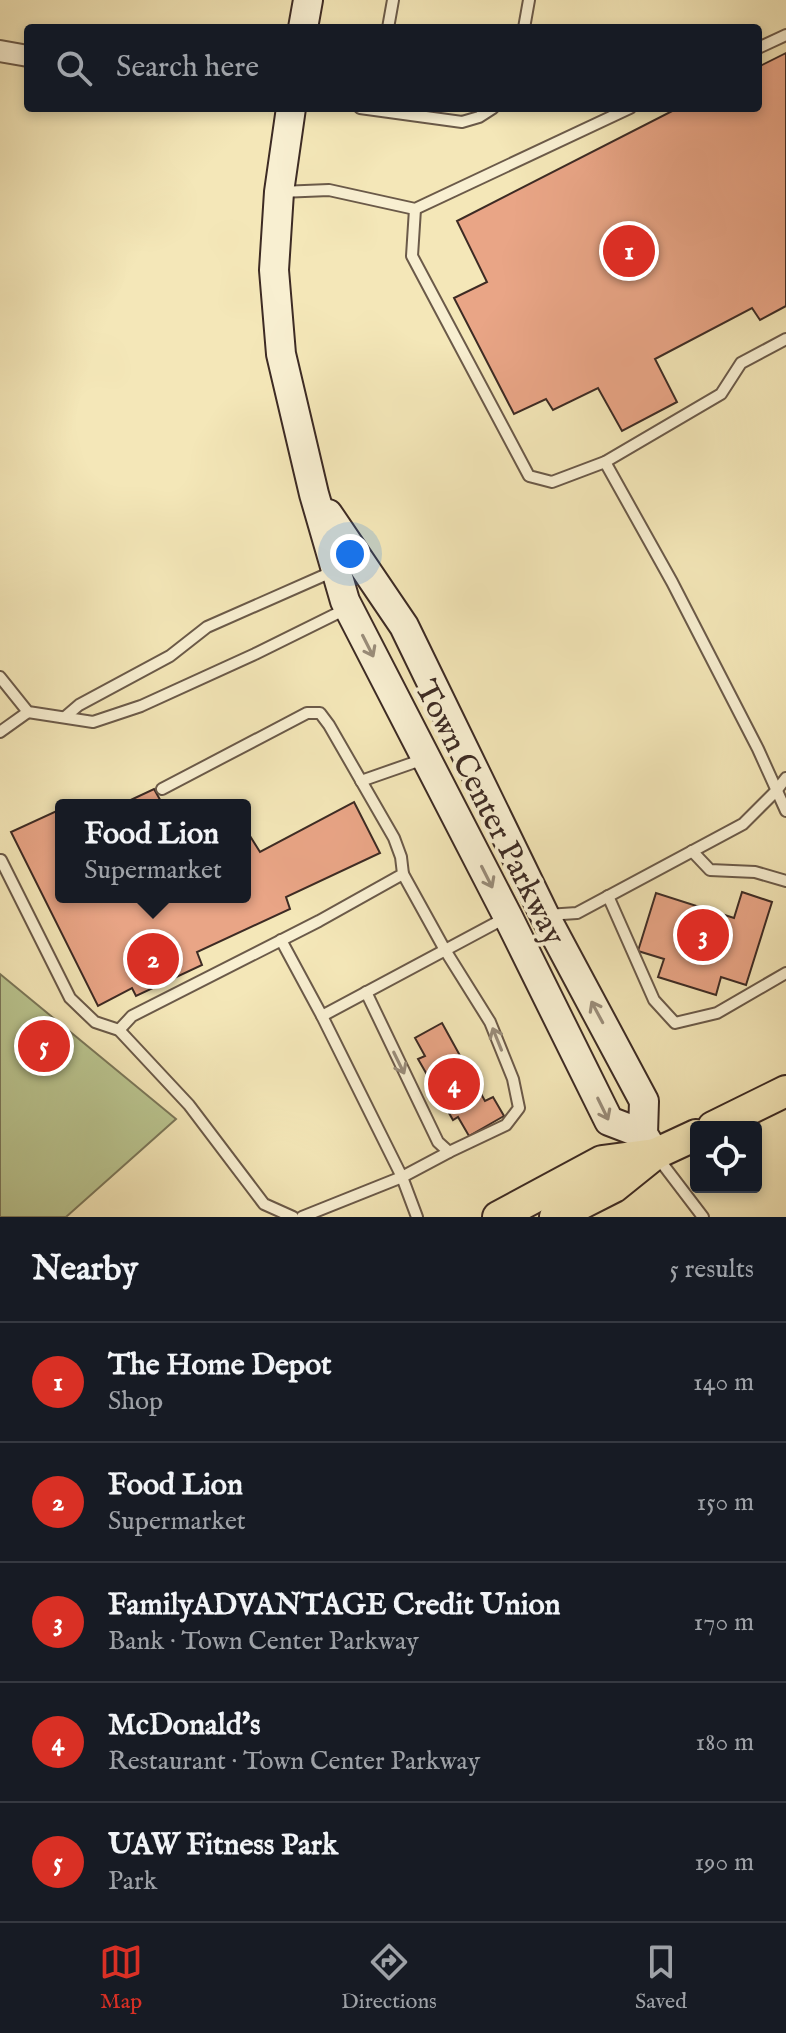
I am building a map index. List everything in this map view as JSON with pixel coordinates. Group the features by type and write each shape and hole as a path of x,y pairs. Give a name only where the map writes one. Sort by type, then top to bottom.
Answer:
{"main road":[{"path":"725,1121 786,1091"},
{"path":"498,1217 602,1161 649,1144 690,1136"},
{"path":"555,1217 614,1187 649,1144"},
{"path":"593,1217 631,1196 649,1144"}],"street":[{"path":"304,24 308,0"},
{"path":"0,51 24,55"},
{"name":"Town Center Parkway","path":"290,112 279,192 274,270 281,354 314,494 348,608 512,925 609,1121 649,1144"},
{"name":"Town Center Parkway","path":"314,494 404,626 545,916 644,1101 649,1144"},
{"path":"425,758 461,744"},
{"path":"512,925 545,916"}],"lane":[{"path":"389,24 393,0"},
{"path":"525,24 529,0"},
{"path":"762,46 786,35"},
{"path":"395,112 462,122 487,112"},
{"path":"279,192 329,190 415,209 621,112"},
{"path":"415,209 412,256 529,476 552,482 605,462 721,394 741,363 786,339"},
{"path":"605,462 672,582 758,749 786,811"},
{"path":"65,717 79,705 170,656 207,627 336,570"},
{"path":"0,732 28,712 93,722 141,706 348,608"},
{"path":"0,677 28,712"},
{"path":"162,789 307,713 320,713 394,838 403,874 490,1022 513,1079 519,1108 506,1125 402,1177 302,1217"},
{"path":"361,781 425,758"},
{"path":"545,916 577,913 743,824 786,778"},
{"path":"692,851 710,870 755,872 786,881"},
{"path":"1,860 70,998 95,1022 119,1030 189,1105 264,1204 293,1217"},
{"path":"119,1030 132,1016 403,874"},
{"path":"608,896 654,1000 675,1023 717,1013 786,973"},
{"path":"322,1016 445,950 512,925"},
{"path":"281,940 402,1177 417,1217"},
{"path":"366,992 438,1142 449,1152"},
{"path":"649,1144 703,1217"}],"green space":[{"path":"0,974 176,1119 66,1217 0,1217"}],"building":[{"path":"786,53 786,306 760,320 752,308 655,359 677,402 622,431 598,388 553,410 546,399 514,414 454,298 487,282 457,221 670,112 762,112 762,65"},
{"path":"154,789 160,799 133,799"},
{"path":"354,802 380,853 286,897 290,909 197,952 202,965 136,996 132,988 98,1006 11,832 55,812 55,903 251,903 251,838 260,852"},
{"path":"742,892 772,902 746,985 721,977 716,995 658,977 664,959 638,951 656,893 734,918"},
{"path":"442,1023 485,1101 493,1097 504,1116 469,1136 458,1117 453,1120 418,1059 425,1056 415,1038"}],"place":[{"name":"The Home Depot","path":"629,251"},
{"name":"FamilyADVANTAGE Credit Union","path":"703,935"},
{"name":"Food Lion","path":"153,959"},
{"name":"UAW Fitness Park","path":"44,1046"},
{"name":"McDonald's","path":"454,1084"}]}
